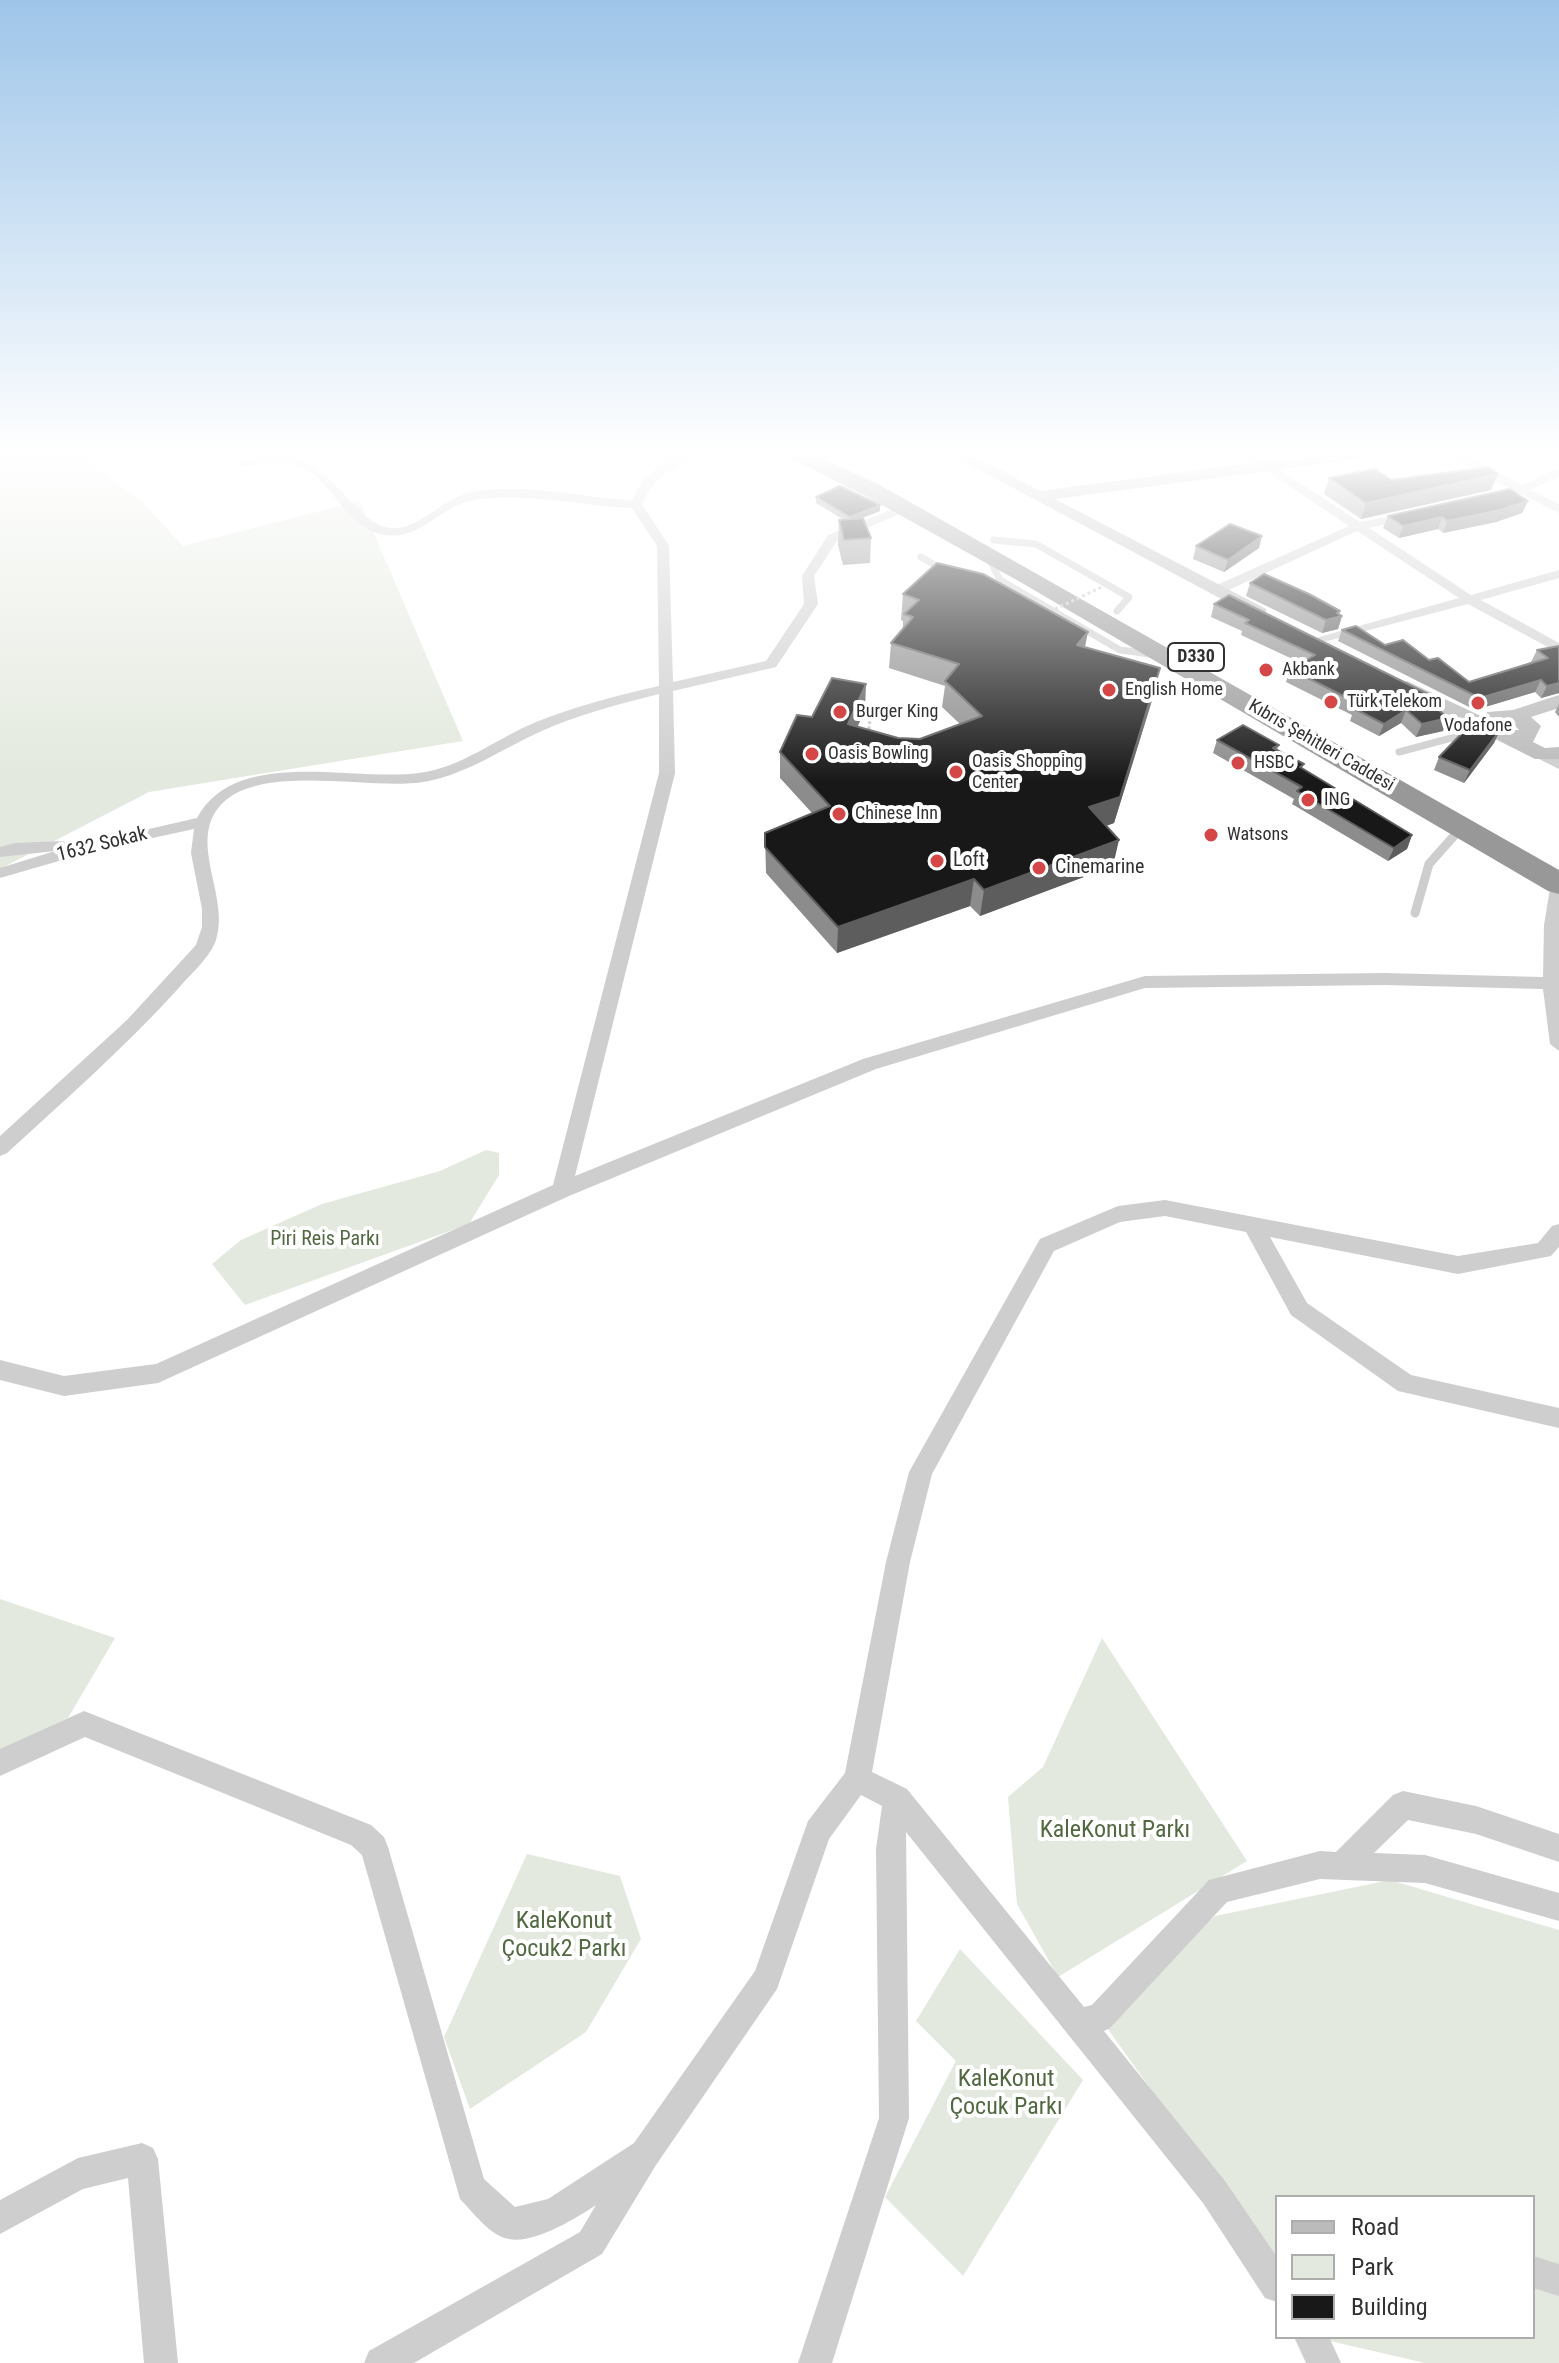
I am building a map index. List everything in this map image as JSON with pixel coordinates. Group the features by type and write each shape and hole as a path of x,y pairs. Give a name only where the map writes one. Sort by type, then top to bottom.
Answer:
{"highway":[{"name":"Kıbrıs Şehitleri Caddesi","path":"1014,561 1164,656 1461,828 1557,897"},
{"name":"Kıbrıs Şehitleri Caddesi","path":"1019,561 1117,611 1559,865"}],"street":[{"path":"562,1190 667,773 663,561"},
{"path":"0,1148 146,1013 206,944 211,926 197,842 220,798 244,782 420,778 457,768 540,726 583,710 771,664 811,604 808,576 817,561"},
{"path":"1159,561 1279,623"},
{"path":"1215,591 1281,561"},
{"path":"1412,561 1469,599 1559,649"},
{"path":"1310,639 1559,574"},
{"path":"1310,639 1344,655"},
{"path":"1384,675 1553,758"},
{"path":"1494,728 1501,714 1536,716 1553,758"},
{"name":"1632 Sokak","path":"0,873 95,845 206,821"},
{"path":"0,852 15,848 95,845"},
{"path":"1557,897 1549,983 1559,1044"},
{"path":"0,1370 64,1386 158,1373 562,1190 870,1064 1145,982 1384,979 1549,983"},
{"path":"381,2363 591,2243 645,2154 767,1979 818,1831 857,1779 898,1562 921,1472 1047,1245 1118,1214 1165,1208 1458,1265 1544,1250 1559,1232"},
{"path":"1253,1226 1299,1309 1406,1384 1559,1418"},
{"path":"0,1763 84,1724 361,1835 374,1847 471,2188 510,2224 554,2214 645,2154"},
{"path":"857,1779 897,1799 1214,2192 1275,2283"},
{"path":"815,2363 894,2118 890,1849 897,1799"},
{"path":"1341,1866 1403,1805 1476,1820 1559,1848"},
{"path":"1077,2023 1100,2018 1219,1890 1320,1865 1425,1869 1559,1907"},
{"path":"0,2218 78,2174 142,2159 161,2363"},
{"path":"1535,2273 1559,2280"},
{"path":"1312,2339 1324,2363"}],"lane":[{"path":"928,561 948,573"},
{"path":"1399,752 1494,728"},
{"path":"1415,913 1429,864 1461,828"}],"path":[{"path":"1055,609 1102,587"},
{"path":"874,744 868,724 885,708"}],"green space":[{"path":"0,561 386,561 463,741 149,792 0,869"},
{"name":"Piri Reis Parkı","path":"486,1150 499,1153 499,1175 469,1224 245,1305 212,1264 241,1240 322,1204 440,1171"},
{"path":"0,1599 115,1638 68,1718 0,1750"},
{"name":"KaleKonut Parkı","path":"1102,1638 1247,1861 1058,1977 1017,1904 1008,1797 1043,1767"},
{"name":"KaleKonut Çocuk2 Parkı","path":"527,1854 620,1876 641,1939 586,2032 470,2109 444,2037"},
{"path":"1390,1880 1559,1930 1559,2363 1425,2363 1330,2341 1328,2339 1535,2339 1535,2195 1275,2195 1275,2263 1100,2018 1215,1916"},
{"name":"KaleKonut Çocuk Parkı","path":"960,1949 1083,2080 963,2276 885,2197 956,2061 916,2021"}],"building":[{"name":"Oasis Shopping Center","path":"937,563 983,574 1088,632 1077,645 1160,668 1120,797 1089,807 1119,840 984,890 974,879 838,927 765,847 765,833 830,806 780,752 797,715 812,717 832,678 866,684 848,724 898,738 920,739 982,716 945,681 959,664 891,643 913,617 904,614 919,600 903,594"},
{"path":"1264,574 1309,594 1340,611 1337,613 1342,616 1326,620 1250,583"},
{"path":"1229,595 1442,701 1434,706 1448,718 1422,724 1406,710 1384,724 1355,709 1361,705 1290,669 1315,655 1245,623 1249,620 1214,604"},
{"path":"1356,626 1385,645 1403,640 1429,660 1438,658 1469,682 1548,658 1537,650 1559,646 1559,683 1547,686 1541,680 1480,698 1342,630"},
{"path":"1485,723 1500,730 1470,770 1439,757 1464,731"},
{"path":"1243,725 1279,745 1273,748 1304,764 1300,767 1412,835 1394,848 1297,791 1302,787 1217,740"}],"place":[{"name":"Akbank","path":"1266,670"},
{"name":"English Home","path":"1109,690"},
{"name":"Türk Telekom","path":"1331,702"},
{"name":"Vodafone","path":"1478,703"},
{"name":"Burger King","path":"840,712"},
{"name":"Oasis Bowling","path":"812,754"},
{"name":"HSBC","path":"1238,763"},
{"name":"Oasis Shopping Center","path":"956,772"},
{"name":"ING","path":"1308,800"},
{"name":"Chinese Inn","path":"839,814"},
{"name":"Watsons","path":"1211,835"},
{"name":"Loft","path":"937,861"},
{"name":"Cinemarine","path":"1039,868"}]}
